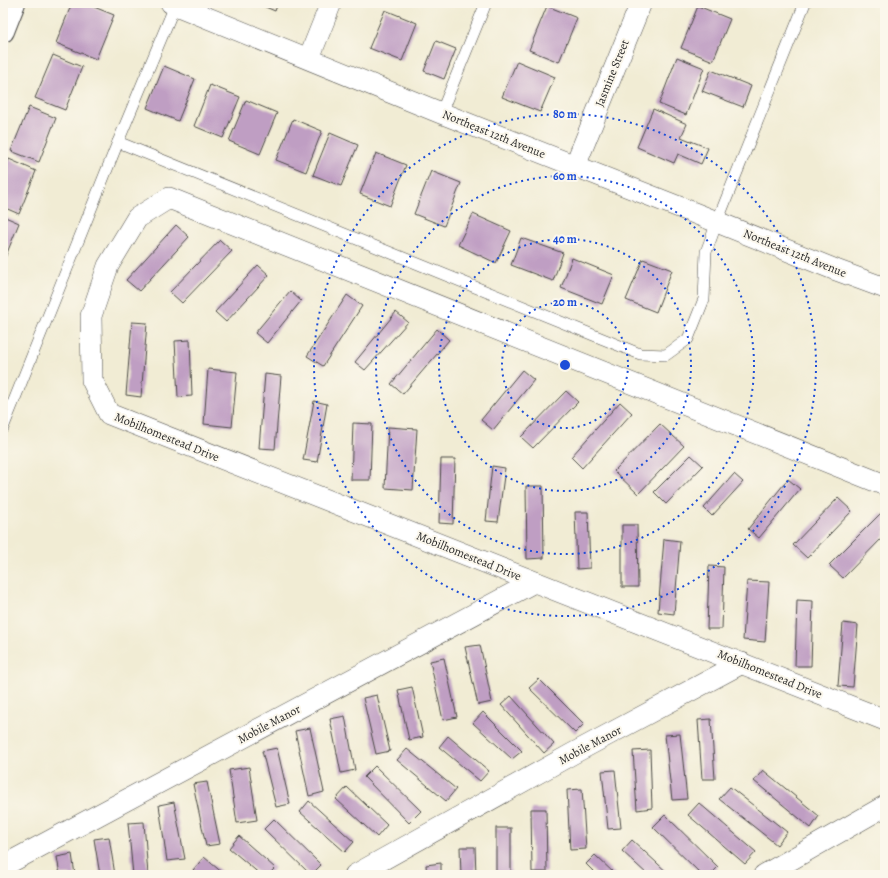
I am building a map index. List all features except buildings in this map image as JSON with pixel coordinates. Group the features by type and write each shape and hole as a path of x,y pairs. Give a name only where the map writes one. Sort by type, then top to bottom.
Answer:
{"street":[{"path":"3,31 14,3"},
{"path":"309,58 331,3"},
{"name":"Jasmine Street","path":"575,166 641,3"},
{"name":"Northeast 12th Avenue","path":"174,4 441,113 829,268 885,288"},
{"name":"Mobilhomestead Drive","path":"885,485 169,198 137,218 108,266 91,316 92,380 109,414 885,720"},
{"name":"Mobile Manor","path":"3,866 534,582"},
{"name":"Mobile Manor","path":"355,875 572,754 742,663"},
{"path":"764,875 885,806"}],"lane":[{"path":"441,113 486,3"},
{"path":"118,142 640,354 666,355 688,339 704,299 706,252 805,3"},
{"path":"3,428 174,4"}]}
